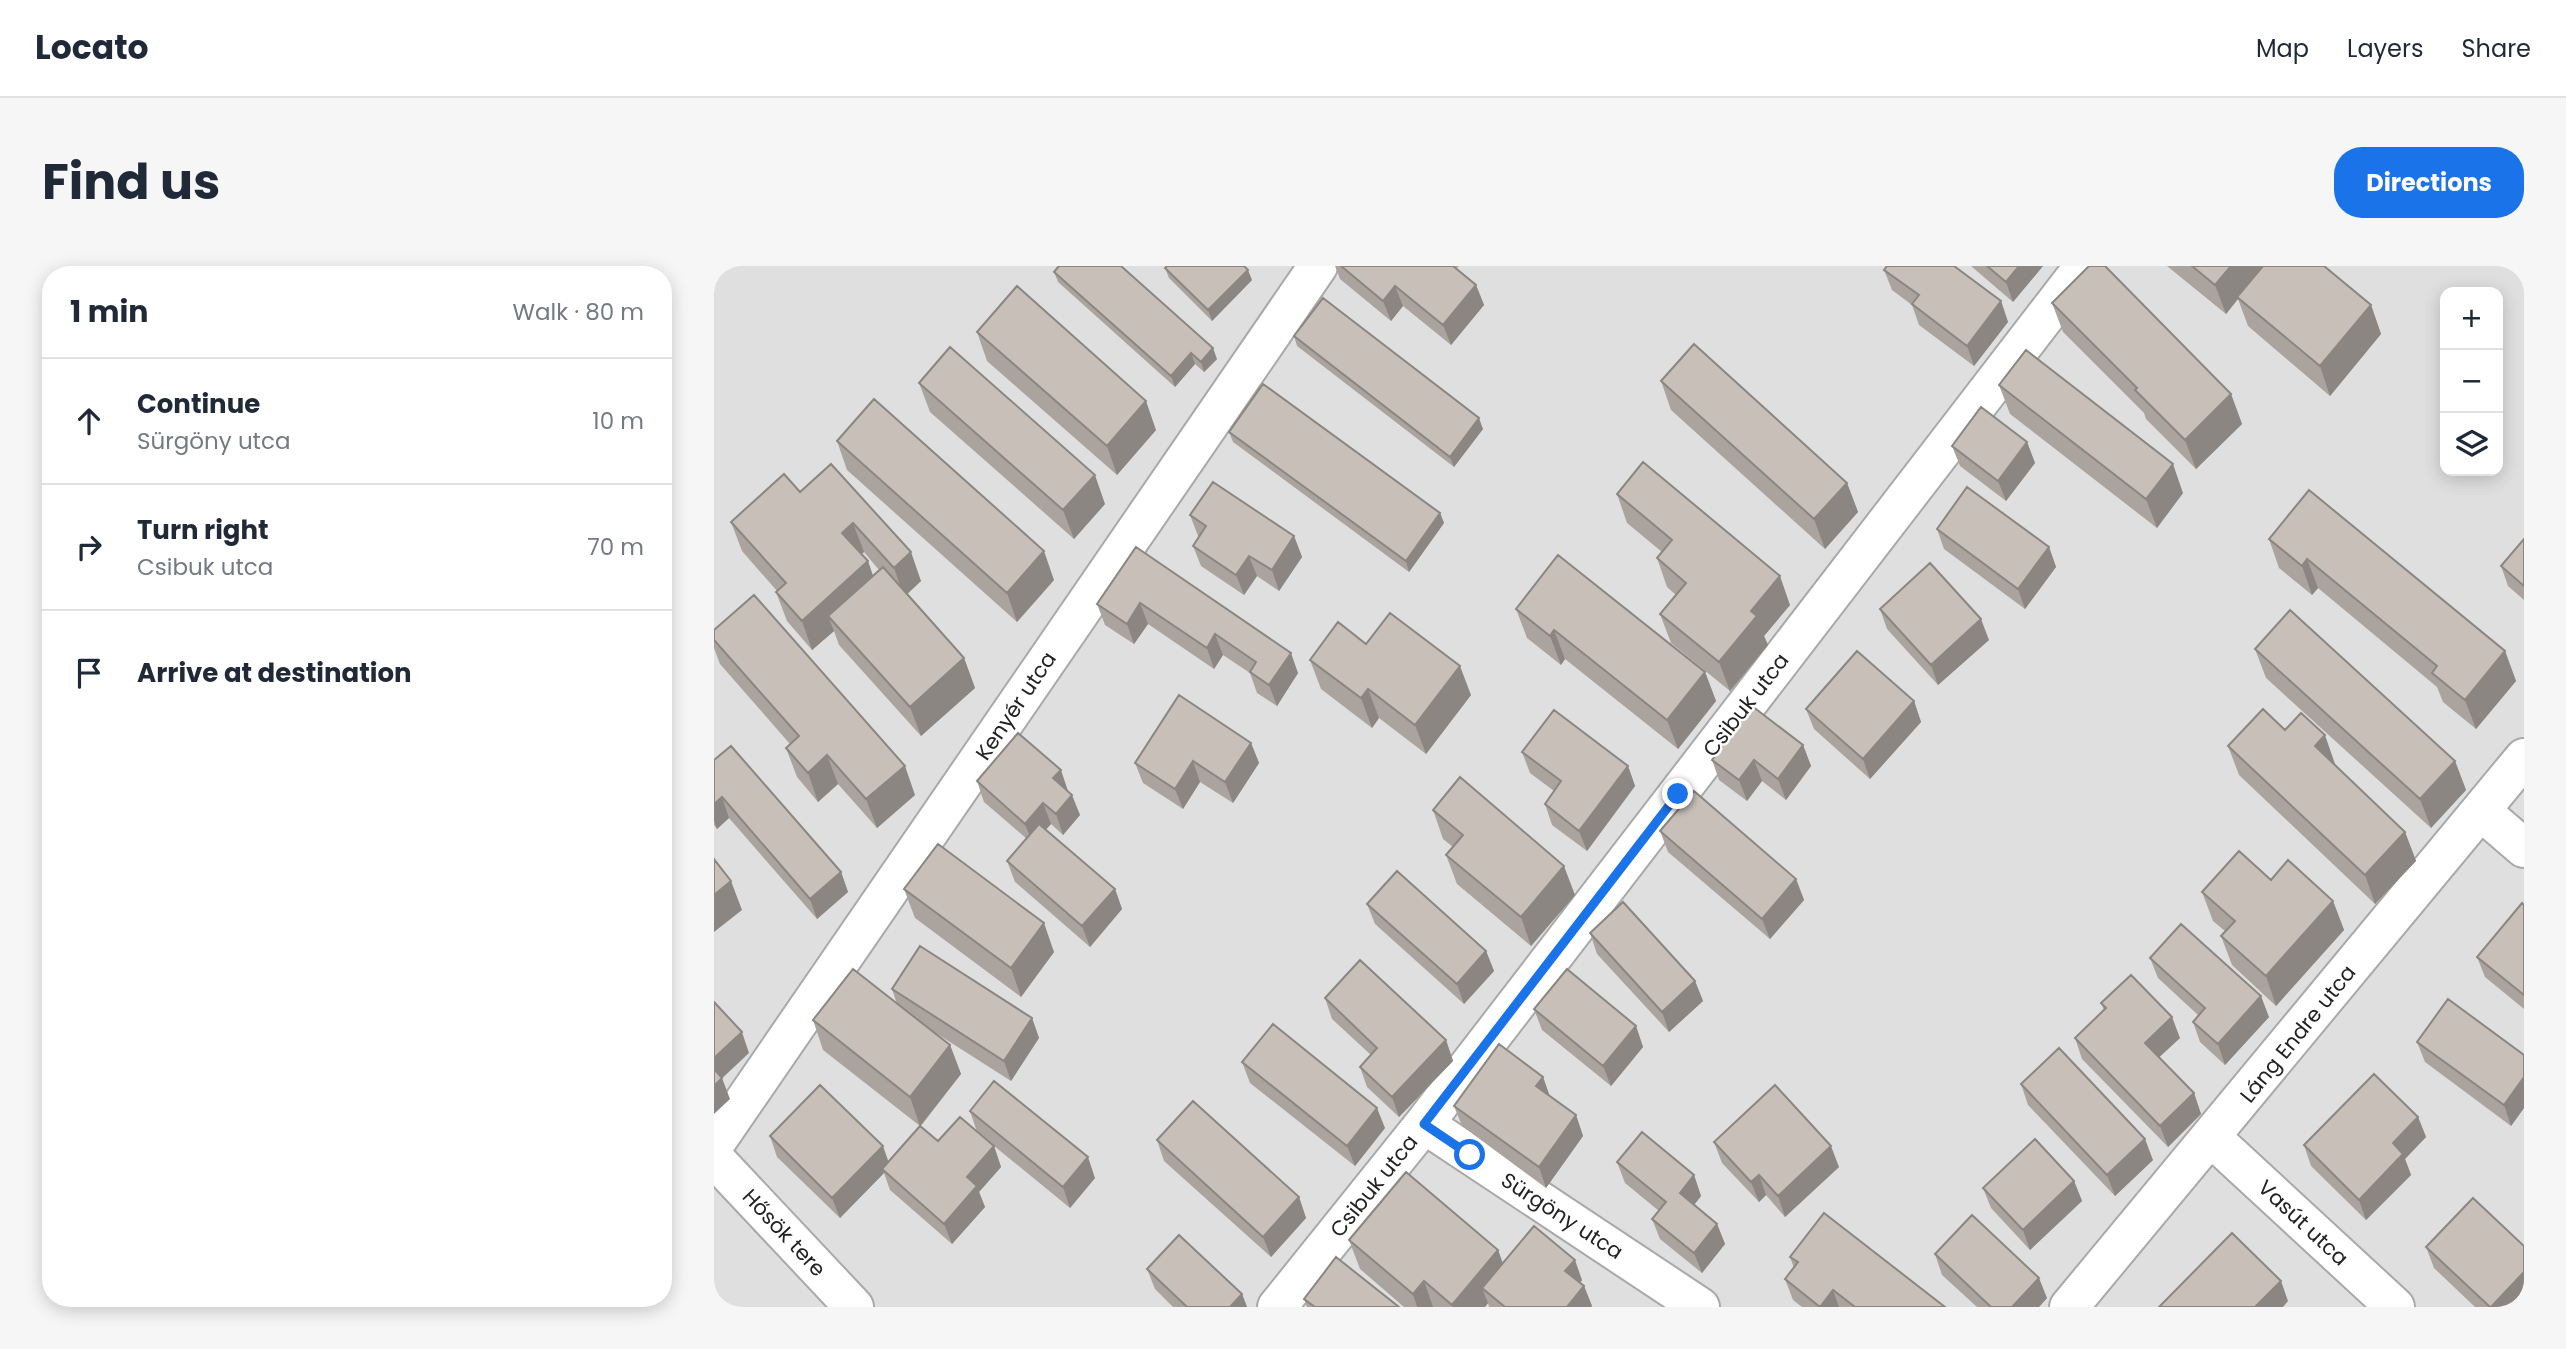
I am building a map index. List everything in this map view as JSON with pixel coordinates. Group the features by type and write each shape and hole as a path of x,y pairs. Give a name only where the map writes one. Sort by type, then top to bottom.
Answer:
{"street":[{"name":"Kenyér utca","path":"714,1145 1318,266"},
{"name":"Csibuk utca","path":"1277,1307 1424,1124 2084,266"},
{"name":"Láng Endre utca","path":"2069,1307 2212,1138 2524,758"},
{"path":"2481,811 2524,848"},
{"name":"Sürgöny utca","path":"1424,1124 1700,1307"},
{"name":"Vasút utca","path":"2212,1138 2395,1307"},
{"name":"Hősök tere","path":"714,1158 854,1307"}],"shaded area":[{"path":"714,266 2524,266 2524,1307 714,1307"}],"building":[{"path":"1059,266 1121,266 1213,348 1201,362 1191,353 1171,376 1054,272"},
{"path":"1244,266 1248,270 1208,310 1165,268"},
{"path":"1341,266 1453,266 1476,285 1443,325 1395,286 1383,301"},
{"path":"1887,266 1954,266 2001,301 1967,346 1912,304 1919,295 1884,270"},
{"path":"1987,266 2019,266 2006,282"},
{"path":"2089,266 2105,266 2231,394 2185,440 2052,303"},
{"path":"2192,266 2231,266 2215,285"},
{"path":"2263,266 2324,266 2371,305 2320,366 2237,297"},
{"path":"1017,286 1146,401 1107,446 977,332"},
{"path":"1323,298 1479,418 1450,457 1294,336"},
{"path":"1694,344 1847,483 1814,519 1661,381"},
{"path":"950,347 1095,475 1063,510 919,383"},
{"path":"2026,350 2173,464 2146,499 1999,385"},
{"path":"1263,384 1440,513 1406,561 1229,432"},
{"path":"874,399 1044,551 1007,593 837,441"},
{"path":"1981,407 2027,442 1998,481 1952,446"},
{"path":"1643,462 1780,576 1751,611 1757,616 1719,662 1660,614 1686,583 1657,558 1672,540 1617,494"},
{"path":"831,464 911,552 894,568 853,523 842,533 868,561 802,621 776,592 786,583 731,522 784,474 800,492"},
{"path":"1213,482 1294,536 1272,570 1249,556 1236,575 1193,546 1206,526 1190,515"},
{"path":"1967,487 2049,547 2018,589 1937,529"},
{"path":"2309,490 2505,651 2465,700 2432,673 2437,666 2307,559 2302,566 2269,539"},
{"path":"2524,539 2524,586 2501,566"},
{"path":"1136,547 1291,653 1269,685 1250,672 1256,662 1215,634 1207,648 1140,603 1127,624 1097,604"},
{"path":"1558,555 1705,672 1667,720 1554,630 1550,636 1516,609"},
{"path":"1930,563 1981,619 1931,665 1880,609"},
{"path":"883,567 964,658 910,707 828,616"},
{"path":"754,595 905,766 866,799 827,755 808,773 786,748 799,736 714,640 714,630"},
{"path":"2290,610 2455,761 2420,799 2255,649"},
{"path":"1390,613 1460,666 1415,725 1368,689 1361,698 1310,660 1338,622 1366,644"},
{"path":"1857,651 1914,701 1863,759 1806,709"},
{"path":"1179,695 1251,743 1225,782 1193,761 1175,789 1135,763"},
{"path":"1752,706 1803,745 1778,779 1754,760 1739,780 1712,760"},
{"path":"2263,709 2285,730 2301,713 2325,735 2315,746 2405,832 2365,875 2228,746"},
{"path":"1554,710 1628,766 1579,831 1545,804 1561,781 1522,752"},
{"path":"1018,733 1061,770 1053,778 1072,795 1056,814 1043,803 1025,824 977,781"},
{"path":"731,746 841,872 810,899 722,797 714,804 714,760"},
{"path":"1460,777 1564,866 1521,917 1446,855 1463,835 1433,810"},
{"path":"1694,791 1796,879 1762,919 1660,831"},
{"path":"1039,824 1115,889 1082,926 1007,861"},
{"path":"938,844 1044,923 1011,968 904,889"},
{"path":"2239,851 2271,880 2288,860 2333,901 2266,976 2221,936 2235,921 2202,892"},
{"path":"714,859 731,881 714,895"},
{"path":"1397,871 1486,951 1457,984 1367,904"},
{"path":"1623,902 1695,981 1662,1012 1590,933"},
{"path":"2522,903 2524,905 2524,995 2477,957"},
{"path":"2181,924 2261,996 2218,1044 2193,1022 2205,1008 2150,958"},
{"path":"920,946 1032,1018 1004,1061 892,989"},
{"path":"1360,960 1446,1040 1392,1097 1360,1067 1377,1048 1325,998"},
{"path":"853,969 950,1045 910,1097 813,1020"},
{"path":"1567,969 1636,1026 1603,1066 1534,1009"},
{"path":"2131,975 2172,1017 2145,1043 2194,1093 2160,1126 2075,1038 2106,1008 2101,1003"},
{"path":"2448,999 2524,1055 2524,1077 2504,1105 2417,1042"},
{"path":"714,1002 742,1032 714,1058"},
{"path":"1273,1024 1377,1108 1347,1146 1242,1062"},
{"path":"1499,1044 1543,1077 1536,1086 1576,1115 1539,1167 1454,1106"},
{"path":"2059,1048 2145,1139 2107,1175 2021,1084"},
{"path":"714,1069 722,1078 714,1086"},
{"path":"2374,1074 2418,1117 2393,1143 2403,1154 2359,1200 2304,1145"},
{"path":"994,1081 1088,1157 1063,1187 970,1111"},
{"path":"820,1085 883,1146 832,1198 770,1136"},
{"path":"1775,1085 1831,1146 1778,1196 1759,1175 1751,1182 1714,1142"},
{"path":"1193,1101 1299,1197 1263,1237 1157,1140"},
{"path":"960,1117 994,1146 967,1177 977,1186 944,1224 882,1169 920,1126 938,1141"},
{"path":"1642,1132 1694,1175 1680,1193 1717,1224 1694,1253 1652,1219 1666,1202 1617,1162"},
{"path":"2035,1139 2074,1181 2023,1230 1983,1188"},
{"path":"1406,1172 1498,1250 1452,1305 1424,1281 1413,1294 1349,1240"},
{"path":"2473,1198 2524,1246 2524,1272 2491,1307 2426,1247"},
{"path":"1824,1213 1945,1307 1855,1307 1833,1290 1820,1307 1785,1279 1798,1262 1790,1257"},
{"path":"1972,1215 2039,1278 2012,1307 1991,1307 1935,1254"},
{"path":"1534,1226 1575,1260 1565,1271 1584,1286 1567,1307 1505,1307 1482,1288"},
{"path":"2232,1233 2281,1281 2255,1307 2159,1307"},
{"path":"1179,1235 1242,1294 1230,1307 1187,1307 1147,1269"},
{"path":"1336,1257 1399,1307 1315,1307 1304,1299"}],"route":[{"path":"1470,1155 1424,1124 1678,794"}]}
